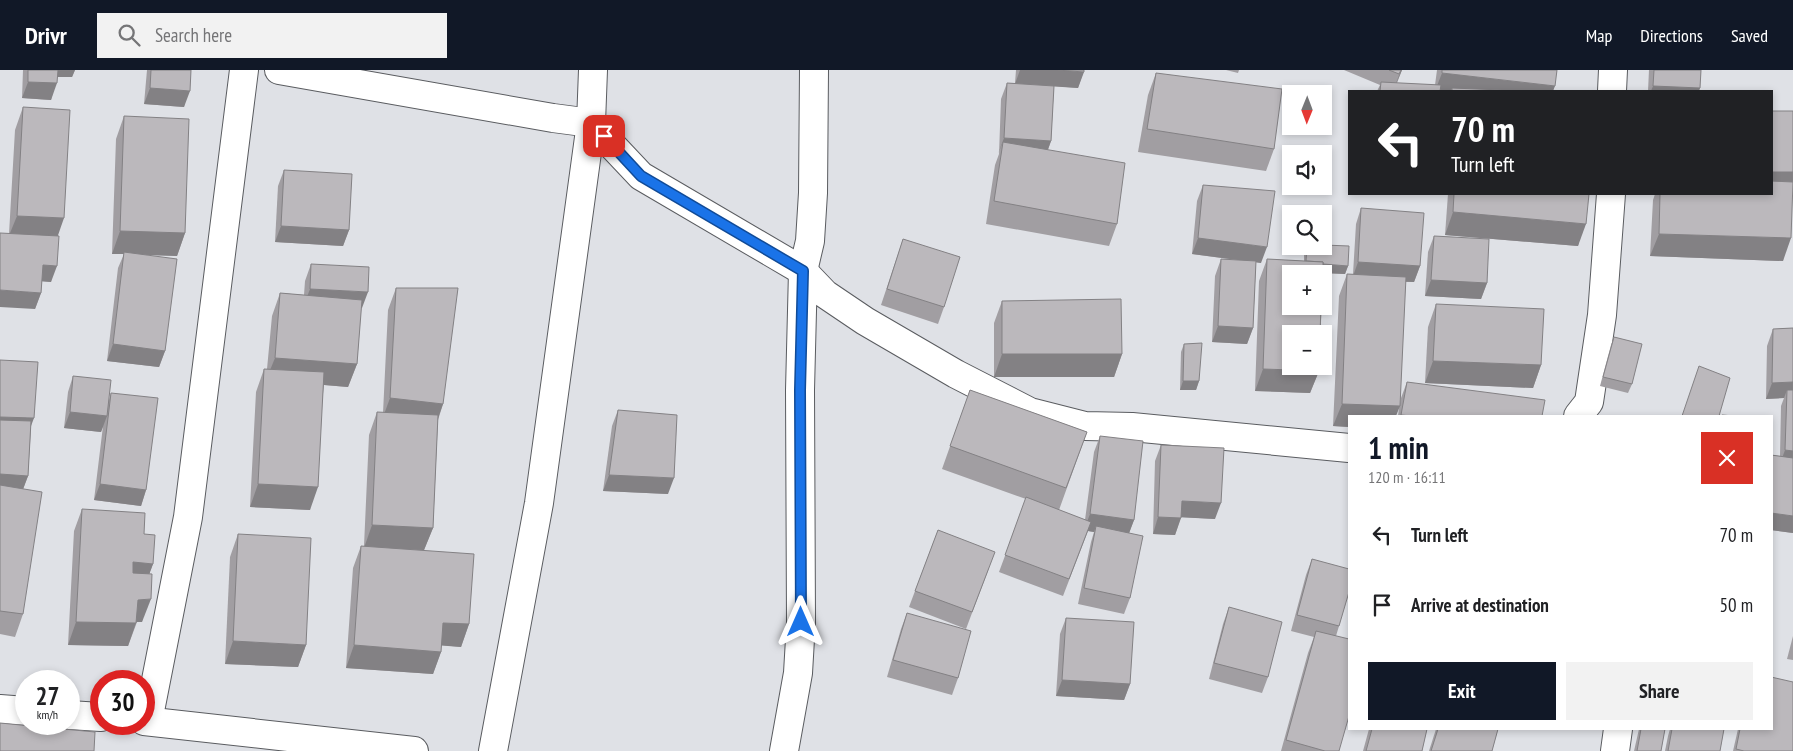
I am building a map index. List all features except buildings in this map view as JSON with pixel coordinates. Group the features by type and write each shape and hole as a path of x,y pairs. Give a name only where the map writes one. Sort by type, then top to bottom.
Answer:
{"street":[{"path":"155,677 188,517 244,70"},
{"path":"279,70 591,123 641,176 803,271 825,294 864,321 956,374 1030,412 1085,426 1132,427 1348,448"},
{"path":"493,751 539,503 591,123 592,70"},
{"path":"784,751 798,673 801,622 800,390 803,271 810,241 813,193 814,70"},
{"path":"1612,90 1613,70"},
{"path":"1587,412 1602,315 1611,195"},
{"path":"0,709 15,710"},
{"path":"155,722 414,751"},
{"path":"1615,751 1618,730"}],"route":[{"path":"604,136 641,176 803,271 800,390 801,622"}]}
